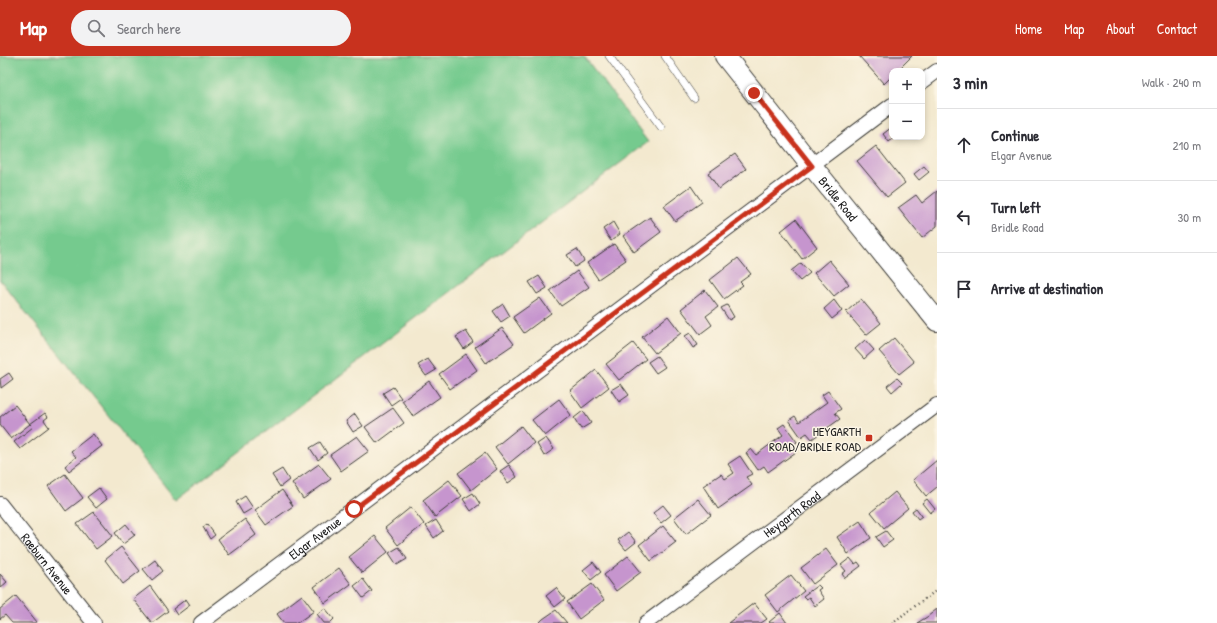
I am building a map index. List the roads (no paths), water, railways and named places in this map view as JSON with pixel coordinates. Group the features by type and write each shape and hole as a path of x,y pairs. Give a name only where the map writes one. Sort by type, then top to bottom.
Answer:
{"street":[{"name":"Bridle Road","path":"726,56 812,166 937,321"},
{"path":"925,80 937,71"},
{"name":"Elgar Avenue","path":"201,623 889,107"},
{"name":"Heygarth Road","path":"646,623 937,405"},
{"name":"Raeburn Avenue","path":"0,504 94,623"}],"lane":[{"path":"609,56 662,127"},
{"path":"665,56 694,98"}],"place":[{"name":"HEYGARTH ROAD/BRIDLE ROAD","path":"869,438"}]}
